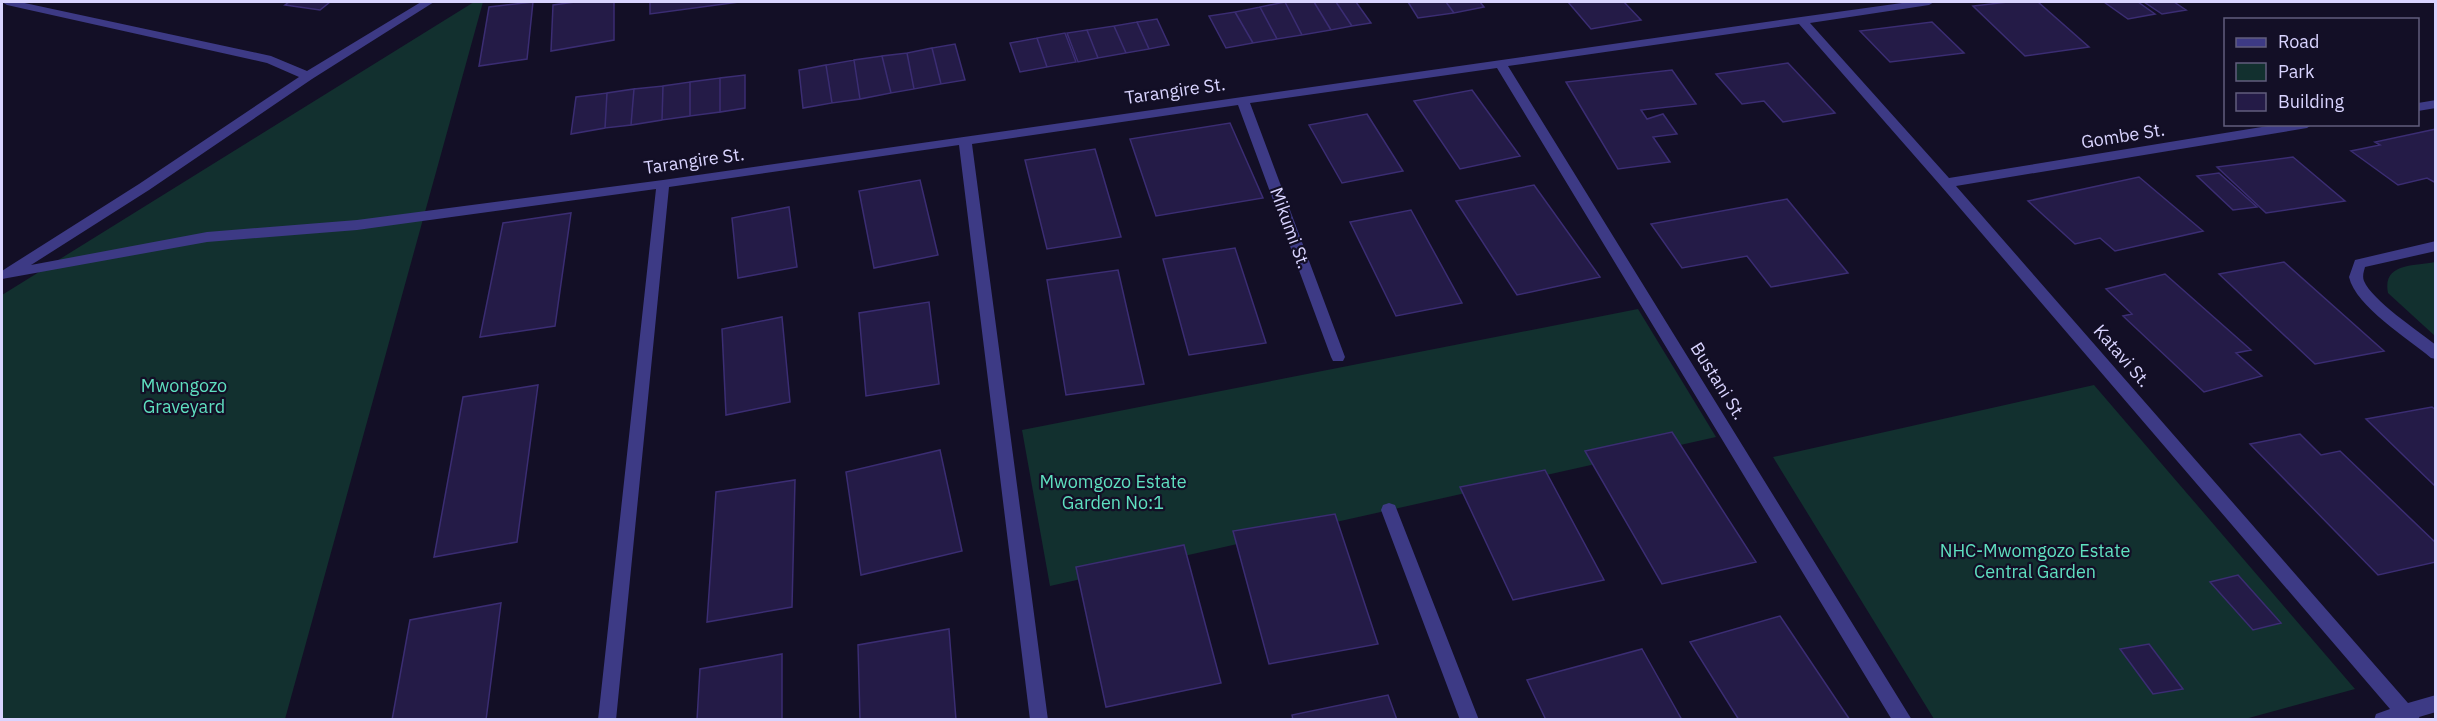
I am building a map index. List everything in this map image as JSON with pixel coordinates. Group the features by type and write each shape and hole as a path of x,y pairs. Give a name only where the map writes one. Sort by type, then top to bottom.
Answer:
{"street":[{"path":"7,2 271,60 308,76"},
{"path":"3,276 144,187 308,76 428,2"},
{"name":"Tarangire St.","path":"3,276 207,237 425,216 663,184 1929,2"},
{"name":"Katavi St.","path":"1801,20 1946,183 2407,716"},
{"name":"Bustani St.","path":"1500,63 1903,720"},
{"name":"Mikumi St.","path":"1242,99 1338,357"},
{"path":"2419,106 2436,104"},
{"name":"Gombe St.","path":"1946,183 2295,126"},
{"path":"965,139 1039,720"},
{"path":"607,720 663,184"},
{"path":"2436,246 2360,263 2355,273 2358,284 2377,304 2436,354"},
{"path":"1389,510 1470,720"},
{"path":"2384,720 2407,716 2436,703"}],"green space":[{"name":"Mwongozo Graveyard","path":"474,2 483,2 285,719 2,720 2,295"},
{"path":"2436,262 2435,336 2388,293 2387,283 2390,276 2401,268"},
{"name":"Mwomgozo Estate Garden No:1","path":"1638,309 1716,437 1050,586 1022,430"},
{"name":"NHC-Mwomgozo Estate Central Garden","path":"2094,385 2355,689 2245,719 1934,719 1773,457"}],"building":[{"path":"289,2 330,2 320,10 285,5"},
{"path":"533,2 527,59 479,66 489,7"},
{"path":"575,2 614,2 614,40 551,51 553,5"},
{"path":"650,2 739,2 650,14"},
{"path":"1285,2 1314,2 1331,30 1302,35"},
{"path":"1285,2 1302,35 1277,39 1260,7"},
{"path":"1314,2 1336,2 1352,26 1331,30"},
{"path":"1336,2 1356,2 1371,23 1352,26"},
{"path":"1408,2 1446,2 1454,13 1418,18"},
{"path":"1446,2 1480,2 1484,7 1454,13"},
{"path":"1568,2 1624,2 1641,20 1591,29"},
{"path":"2008,2 2038,2 2089,47 2025,56 1973,6"},
{"path":"2104,2 2138,2 2155,14 2128,19"},
{"path":"2144,2 2174,2 2186,10 2162,14"},
{"path":"1260,7 1277,39 1253,43 1235,12"},
{"path":"1235,12 1253,43 1226,48 1209,16"},
{"path":"1157,19 1169,45 1149,49 1137,22"},
{"path":"1137,22 1149,49 1126,53 1114,26"},
{"path":"1932,22 1964,53 1890,62 1860,31"},
{"path":"1114,26 1126,53 1098,58 1087,30"},
{"path":"1087,30 1098,58 1078,62 1067,33"},
{"path":"1065,33 1076,62 1047,67 1037,38"},
{"path":"1037,38 1047,67 1020,72 1010,43"},
{"path":"955,44 965,80 941,84 932,48"},
{"path":"932,48 941,84 914,89 907,53"},
{"path":"907,53 914,89 891,93 882,56"},
{"path":"882,56 891,93 860,99 854,60"},
{"path":"854,60 860,99 832,103 826,65"},
{"path":"1788,63 1835,113 1783,122 1764,101 1742,104 1716,74"},
{"path":"826,65 832,103 803,108 799,70"},
{"path":"1672,70 1696,104 1641,110 1647,119 1663,114 1677,134 1653,137 1670,162 1618,169 1566,82"},
{"path":"745,75 745,108 720,112 720,78"},
{"path":"720,78 720,112 690,116 690,82"},
{"path":"690,82 690,116 662,120 663,86"},
{"path":"663,86 662,120 631,125 634,89"},
{"path":"634,89 631,125 605,128 607,93"},
{"path":"1472,90 1520,156 1460,169 1414,101"},
{"path":"607,93 605,128 571,134 576,97"},
{"path":"1367,114 1403,171 1342,183 1309,125"},
{"path":"1230,123 1263,198 1156,216 1130,139"},
{"path":"2436,129 2436,183 2427,178 2398,185 2351,151 2380,145 2375,142"},
{"path":"1095,149 1121,237 1047,249 1025,160"},
{"path":"2293,157 2345,201 2266,213 2217,167"},
{"path":"2219,173 2257,207 2233,210 2197,176"},
{"path":"2139,177 2203,231 2115,251 2100,238 2075,244 2028,201"},
{"path":"920,180 938,255 874,268 859,191"},
{"path":"1534,185 1600,277 1517,295 1456,201"},
{"path":"1787,199 1848,273 1771,287 1747,256 1682,268 1651,224"},
{"path":"789,207 797,267 738,278 732,218"},
{"path":"1411,210 1462,303 1396,316 1350,222"},
{"path":"571,213 555,326 480,337 503,223"},
{"path":"1235,248 1266,343 1189,355 1163,259"},
{"path":"2284,262 2384,351 2315,364 2219,274"},
{"path":"1118,270 1144,384 1066,395 1047,280"},
{"path":"2165,274 2251,350 2236,353 2262,376 2204,392 2123,316 2132,314 2106,289"},
{"path":"929,302 939,384 866,396 859,313"},
{"path":"782,317 790,402 726,415 722,329"},
{"path":"538,385 517,542 434,557 463,397"},
{"path":"2432,407 2436,410 2436,487 2366,419"},
{"path":"1672,432 1756,562 1662,584 1585,451"},
{"path":"2300,434 2321,455 2340,451 2436,543 2436,562 2378,575 2250,444"},
{"path":"940,450 962,551 861,575 846,472"},
{"path":"1545,470 1604,580 1513,600 1460,487"},
{"path":"795,480 792,607 707,622 716,492"},
{"path":"1335,514 1378,644 1269,664 1233,531"},
{"path":"1184,545 1221,683 1106,707 1076,567"},
{"path":"2238,575 2281,623 2253,630 2210,582"},
{"path":"501,603 486,720 392,720 410,620"},
{"path":"1780,616 1850,720 1739,720 1690,642"},
{"path":"949,629 956,720 860,720 858,645"},
{"path":"2149,644 2183,689 2153,694 2120,649"},
{"path":"1642,649 1682,720 1546,720 1527,680"},
{"path":"782,654 782,720 697,720 700,669"},
{"path":"1388,695 1397,720 1293,720 1292,715"}]}
